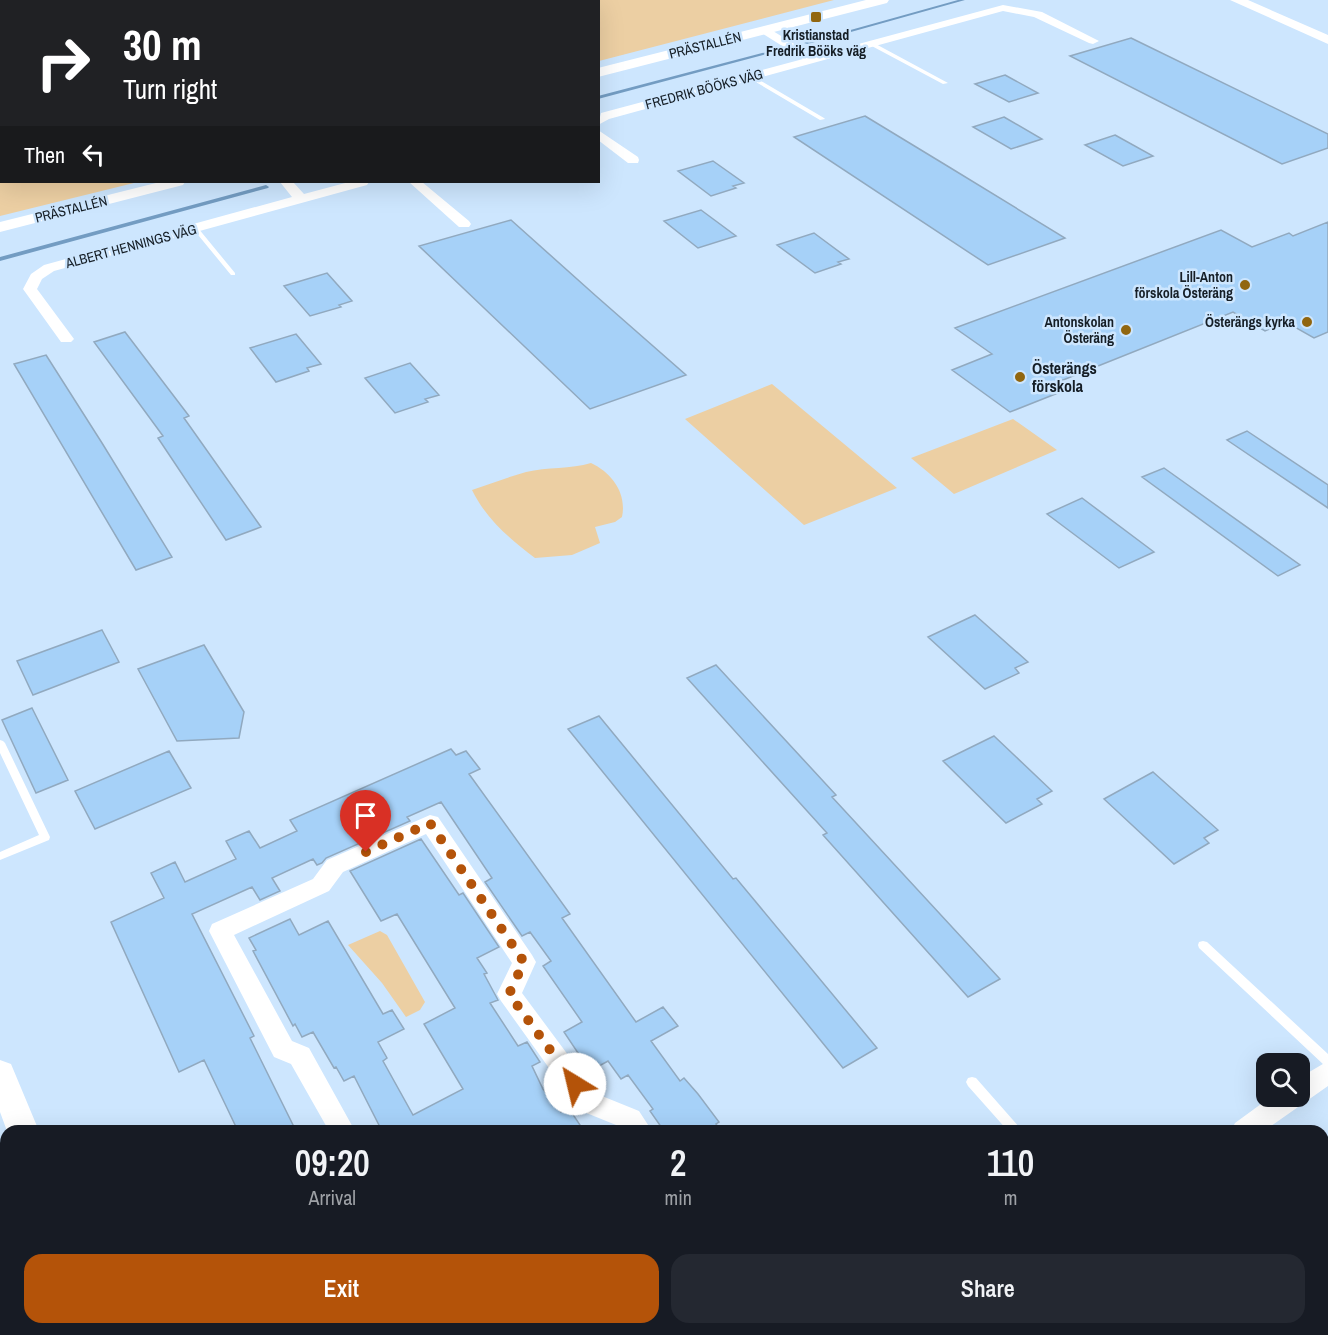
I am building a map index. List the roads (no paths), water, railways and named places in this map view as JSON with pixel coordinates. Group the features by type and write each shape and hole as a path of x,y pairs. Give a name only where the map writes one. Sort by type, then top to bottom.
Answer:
{"street":[{"name":"PRÄSTALLÉN","path":"600,72 882,0"},
{"path":"1237,0 1328,40"},
{"name":"FREDRIK BÖÖKS VÄG","path":"600,120 605,116 1003,8 1038,13 1092,41"},
{"path":"764,30 811,59"},
{"path":"600,135 633,160"},
{"name":"PRÄSTALLÉN","path":"0,227 173,183"},
{"path":"287,183 300,198"},
{"name":"ALBERT HENNINGS VÄG","path":"66,339 30,289 36,277 49,268 358,183"},
{"path":"416,183 464,224"},
{"path":"339,1125 300,1056 283,1049 220,931 321,885 335,866 430,823 524,962 509,994 588,1102 630,1119 634,1125"},
{"path":"0,1072 21,1125"},
{"path":"1310,1084 1328,1072"},
{"path":"1252,1125 1278,1107"}],"lane":[{"path":"870,44 945,83"},
{"path":"751,76 822,119"},
{"path":"196,229 233,274"},
{"path":"0,743 45,837 0,856"},
{"path":"1203,945 1328,1061"},
{"path":"972,1082 1010,1125"}],"waterway":[{"path":"806,43 963,0"},
{"path":"600,97 776,51"},
{"path":"0,259 266,187"}],"place":[{"name":"Kristianstad Fredrik Bööks väg","path":"816,17"},
{"name":"Lill-Anton förskola Österäng","path":"1245,285"},
{"name":"Österängs kyrka","path":"1307,322"},
{"name":"Antonskolan Österäng","path":"1126,330"},
{"name":"Österängs förskola","path":"1020,377"}]}
